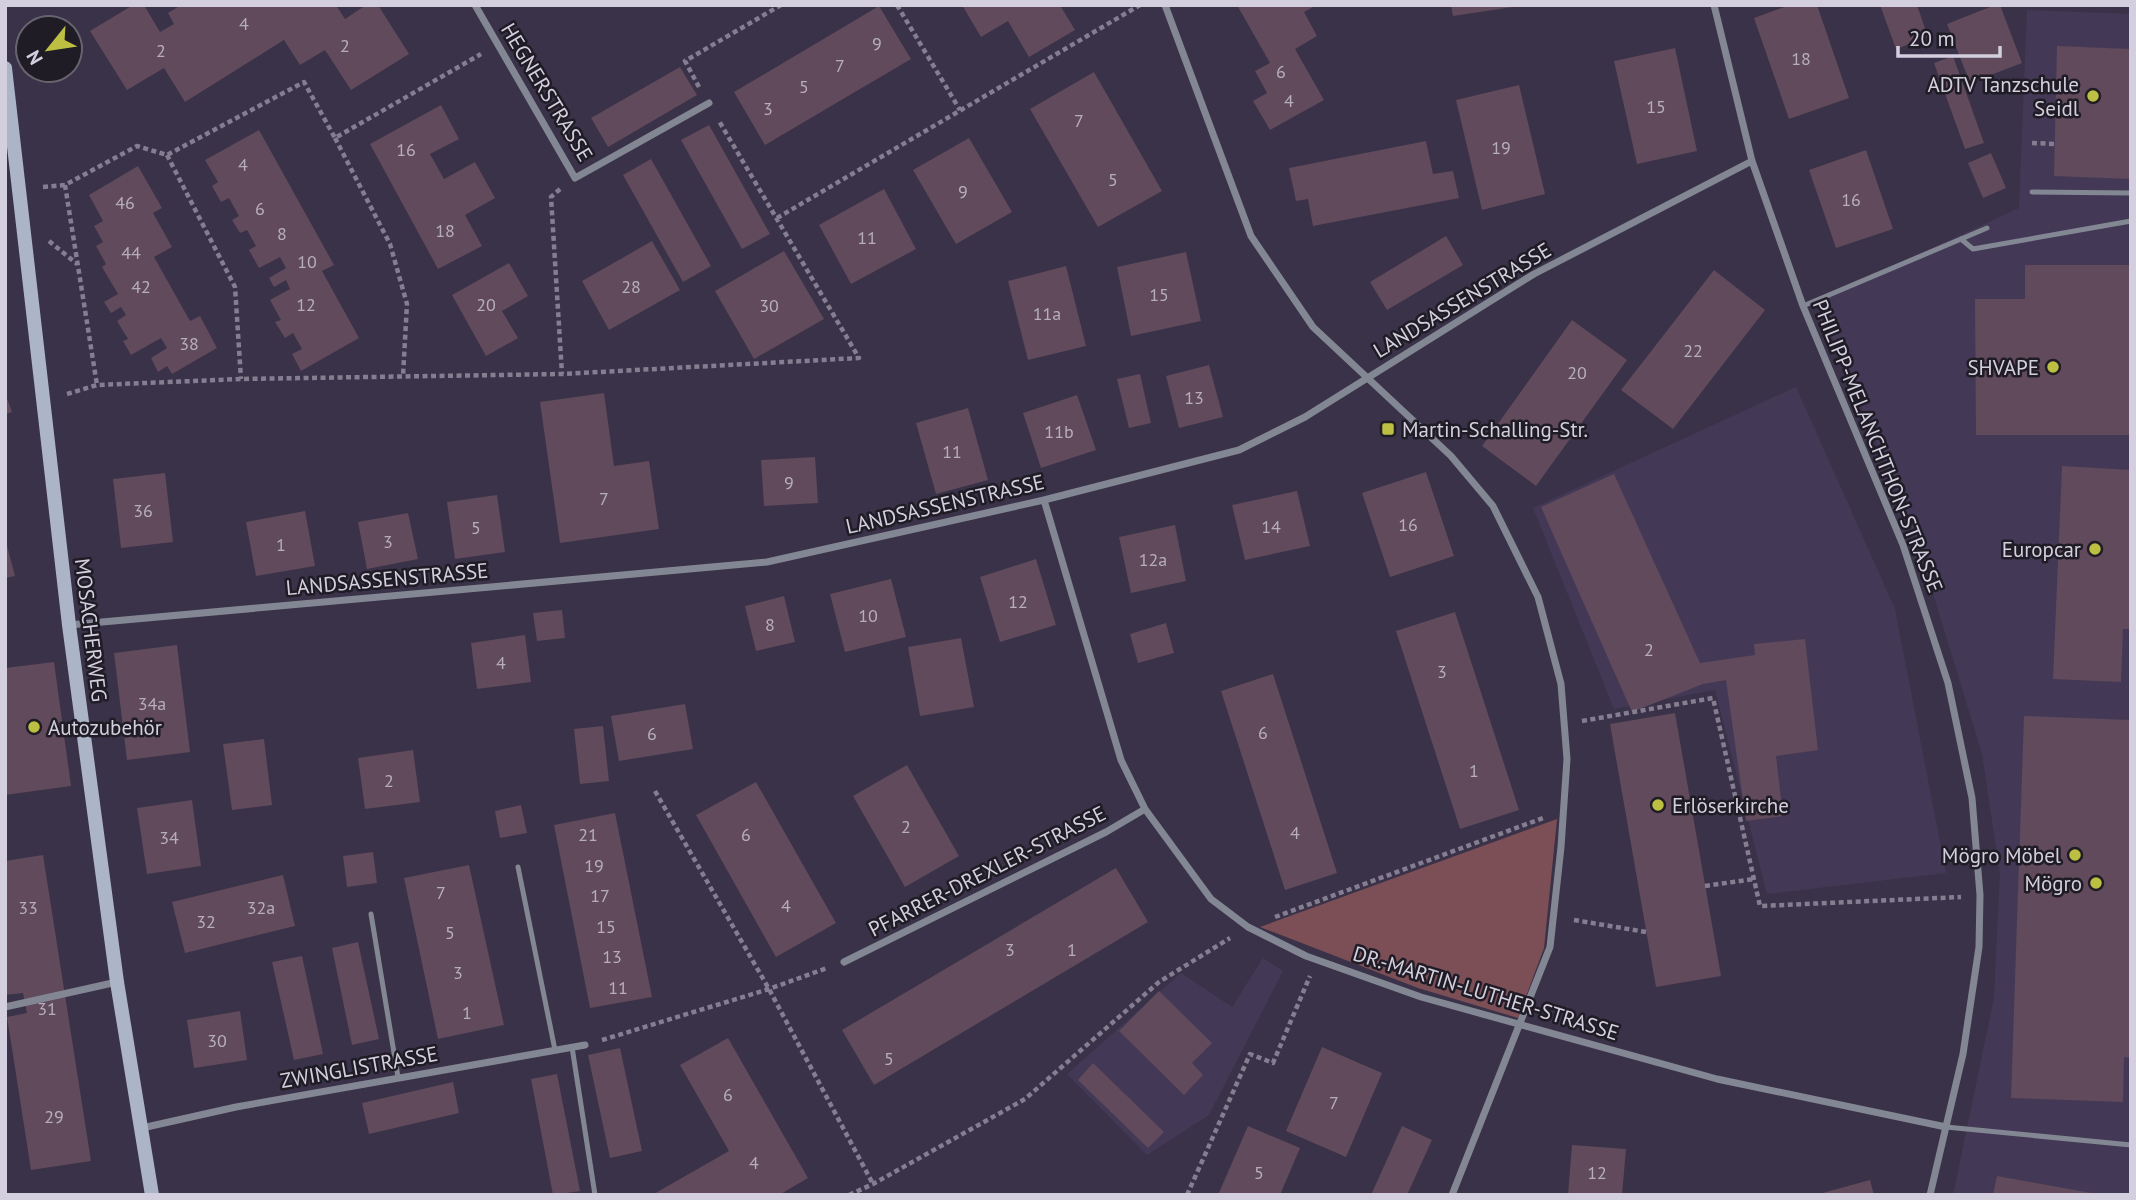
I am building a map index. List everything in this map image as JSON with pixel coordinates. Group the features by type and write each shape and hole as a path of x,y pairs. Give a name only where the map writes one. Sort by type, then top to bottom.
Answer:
{"street":[{"name":"HEGNERSTRASSE","path":"475,5 575,178 709,103"},
{"path":"1164,5 1251,236 1313,327 1451,456 1493,506 1538,597 1561,684 1567,759 1550,947 1452,1195"},
{"name":"PHILIPP-MELANCHTHON-STRASSE","path":"1714,5 1752,161 1803,306 1903,545 1948,683 1972,798 1980,895 1977,961 1963,1054 1930,1195"},
{"name":"MOSACHERWEG","path":"5,68 69,625 117,982 152,1195"},
{"name":"LANDSASSENSTRASSE","path":"69,625 767,562 1044,500 1239,450 1305,417 1534,274 1752,161"},
{"name":"DR.-MARTIN-LUTHER-STRASSE","path":"1044,500 1121,760 1145,809 1211,899 1248,927 1317,960 1421,996 1717,1079 1946,1127"},
{"name":"PFARRER-DREXLER-STRASSE","path":"844,962 1106,832 1145,809"},
{"path":"5,1007 117,982"},
{"name":"ZWINGLISTRASSE","path":"140,1128 236,1107 585,1045"}],"lane":[{"path":"2032,192 2131,193"},
{"path":"1961,239 1973,249 2131,221"},
{"path":"1803,306 1987,228"},
{"path":"518,867 555,1050"},
{"path":"370,914 398,1077"},
{"path":"572,1047 595,1195"},
{"path":"1946,1127 2131,1145"}],"path":[{"path":"403,376 407,304 390,244 304,82 167,155 137,146 65,185 97,386 241,379 562,374 859,358 685,61 781,5"},
{"path":"897,5 961,110"},
{"path":"777,218 1140,5"},
{"path":"335,138 498,44"},
{"path":"2032,143 2054,144"},
{"path":"167,155 234,287 241,379"},
{"path":"562,374 551,197 575,178"},
{"path":"1564,724 1713,698 1760,906 1980,895"},
{"path":"655,791 769,989 873,1184"},
{"path":"849,1195 1025,1099 1159,982 1248,927 1564,810"},
{"path":"1705,886 1754,879"},
{"path":"1554,916 1646,932"},
{"path":"1187,1195 1250,1054 1273,1063 1317,960"},
{"path":"585,1045 769,989 844,962"}],"shaded area":[{"path":"2027,10 2131,14 2131,1195 1953,1195 1994,998 2000,874 1982,754 1917,541 1817,301 2019,208"},
{"path":"1796,387 1895,609 1946,873 1767,894 1715,690 1614,709 1533,508"},
{"path":"1557,819 1544,948 1518,1018 1418,988 1260,927"},
{"path":"1263,958 1283,971 1209,1115 1147,1155 1067,1074 1181,973 1232,1007"}],"building":[{"path":"133,5 144,5 160,32 174,24 168,13 181,5 336,5 345,19 366,5 378,5 409,54 351,90 325,50 300,65 284,40 185,102 164,68 127,90 90,31"},
{"path":"962,5 1060,5 1075,30 1029,57 1008,21 981,37"},
{"path":"1237,5 1317,5 1304,12 1317,36 1295,49 1324,100 1270,130 1253,101 1267,93 1255,71 1270,63"},
{"path":"1451,5 1513,5 1513,7 1453,16"},
{"path":"1790,5 1817,5 1849,98 1789,119 1754,18"},
{"path":"1880,5 1917,5 1928,37 1896,49"},
{"path":"2000,5 2022,63 1970,83 1947,24"},
{"path":"879,6 911,59 765,145 734,92"},
{"name":"ADTV Tanzschule Seidl","path":"2057,46 2131,49 2131,179 2054,176"},
{"path":"1675,48 1697,151 1637,164 1614,61"},
{"path":"1953,56 1984,143 1965,149 1934,63"},
{"path":"680,67 697,95 608,147 591,118"},
{"path":"1094,72 1162,191 1098,227 1030,109"},
{"path":"1519,85 1545,194 1482,210 1456,100"},
{"path":"441,105 459,139 430,154 444,179 475,162 495,198 465,215 482,246 438,269 370,144"},
{"path":"709,125 770,234 742,249 681,140"},
{"path":"259,130 334,265 322,271 359,338 301,371 292,354 302,349 293,333 285,338 275,322 281,320 270,300 290,289 286,280 274,287 269,278 286,268 280,257 259,268 249,250 256,246 247,230 240,233 232,220 239,216 229,198 221,202 212,186 218,182 205,160"},
{"path":"969,138 1012,212 956,244 913,170"},
{"path":"1426,141 1433,174 1453,171 1459,198 1313,226 1308,199 1296,201 1289,168"},
{"path":"1866,150 1893,229 1836,248 1809,170"},
{"path":"1991,153 2006,188 1983,198 1968,163"},
{"path":"651,159 711,266 683,282 623,175"},
{"path":"138,166 162,208 153,213 172,247 154,257 190,321 200,316 217,348 172,374 167,366 158,372 151,358 167,348 161,338 131,355 123,341 128,339 117,321 126,315 121,307 111,313 104,302 118,294 102,267 106,264 96,246 103,242 94,226 103,221 89,195"},
{"path":"884,189 916,249 851,284 819,225"},
{"path":"1446,236 1463,265 1387,310 1370,282"},
{"path":"652,241 680,290 609,330 582,281"},
{"path":"784,251 824,319 754,359 715,291"},
{"path":"1186,252 1201,321 1131,336 1117,267"},
{"path":"509,263 528,296 502,311 518,338 486,356 452,295"},
{"name":"SHVAPE","path":"2025,265 2130,265 2130,435 1976,435 1975,299 2025,299"},
{"path":"1066,266 1086,346 1028,360 1008,281"},
{"path":"1714,270 1765,310 1673,429 1621,390"},
{"path":"1572,320 1627,360 1536,486 1482,446"},
{"path":"1209,365 1223,417 1179,428 1166,376"},
{"path":"1140,374 1151,423 1129,428 1117,379"},
{"path":"5,393 12,412 5,414"},
{"path":"604,393 614,466 649,461 659,529 560,543 540,402"},
{"path":"1077,395 1096,450 1041,468 1023,413"},
{"path":"968,408 988,480 936,494 916,423"},
{"path":"815,457 818,503 764,506 761,460"},
{"name":"Europcar","path":"2062,466 2131,470 2131,629 2123,629 2121,682 2053,679"},
{"path":"1426,472 1454,556 1390,577 1362,493"},
{"path":"165,473 173,542 121,548 113,479"},
{"path":"1614,474 1700,663 1755,655 1754,644 1805,639 1818,750 1776,756 1783,816 1746,821 1726,680 1703,684 1632,712 1541,507"},
{"path":"1297,491 1310,546 1245,560 1232,505"},
{"path":"497,495 505,552 455,559 447,502"},
{"path":"305,511 315,566 256,576 246,522"},
{"path":"408,513 418,559 367,569 358,522"},
{"path":"1175,525 1186,581 1131,593 1119,537"},
{"path":"5,538 15,576 5,578"},
{"path":"1036,559 1056,625 1000,642 980,577"},
{"path":"891,579 906,637 845,652 830,594"},
{"path":"784,596 795,642 756,651 745,606"},
{"path":"562,610 565,638 537,641 533,613"},
{"path":"1455,612 1519,810 1460,829 1396,631"},
{"path":"1166,623 1174,653 1138,663 1130,634"},
{"path":"525,635 531,682 477,689 471,643"},
{"path":"961,638 974,707 920,716 908,647"},
{"path":"177,645 190,752 127,760 114,653"},
{"name":"Autozubehör","path":"54,662 71,786 5,795 5,668"},
{"path":"1273,674 1337,873 1285,890 1221,691"},
{"path":"685,704 693,749 619,761 611,716"},
{"name":"Erlöserkirche","path":"1675,713 1721,976 1656,987 1610,724"},
{"name":"Mögro Möbel","path":"2024,716 2131,720 2131,1058 2124,1057 2123,1102 2011,1098"},
{"path":"603,726 609,781 580,784 574,729"},
{"path":"264,739 272,805 232,810 223,744"},
{"path":"413,750 420,802 365,809 358,758"},
{"path":"907,765 959,856 905,887 853,796"},
{"path":"756,782 836,923 776,957 696,815"},
{"path":"192,800 201,866 147,874 137,808"},
{"path":"521,805 527,833 500,838 495,811"},
{"path":"615,813 652,997 590,1008 554,825"},
{"path":"373,852 377,883 347,887 343,856"},
{"path":"43,855 91,1161 31,1170 7,1017 27,1013 23,993 5,995 5,861"},
{"path":"469,865 504,1025 438,1039 404,878"},
{"path":"1116,868 1148,922 874,1085 842,1030"},
{"path":"283,875 295,926 185,953 172,902"},
{"path":"358,942 379,1039 352,1045 332,948"},
{"path":"302,956 323,1054 294,1060 272,962"},
{"path":"1159,991 1212,1043 1192,1063 1203,1075 1184,1095 1119,1031"},
{"path":"240,1011 247,1060 194,1068 187,1020"},
{"path":"728,1038 808,1178 779,1195 652,1195 729,1151 680,1065"},
{"path":"1322,1047 1382,1073 1346,1157 1286,1131"},
{"path":"620,1048 642,1151 610,1158 588,1055"},
{"path":"1093,1063 1164,1132 1148,1148 1078,1080"},
{"path":"557,1074 580,1191 553,1195 531,1079"},
{"path":"453,1082 459,1113 369,1134 362,1103"},
{"path":"1248,1126 1300,1148 1280,1195 1218,1195"},
{"path":"1402,1126 1432,1140 1407,1195 1371,1195"},
{"path":"1572,1145 1626,1149 1622,1195 1568,1195"},
{"path":"1997,1176 2091,1193 2091,1195 1993,1195"},
{"path":"1870,1180 1874,1195 1819,1195 1819,1194"}],"place":[{"name":"ADTV Tanzschule Seidl","path":"2093,96"},
{"name":"SHVAPE","path":"2053,367"},
{"name":"Martin-Schalling-Str.","path":"1388,429"},
{"name":"Europcar","path":"2095,549"},
{"name":"Autozubehör","path":"34,727"},
{"name":"Erlöserkirche","path":"1658,805"},
{"name":"Mögro Möbel","path":"2075,855"},
{"name":"Mögro","path":"2096,883"}]}
